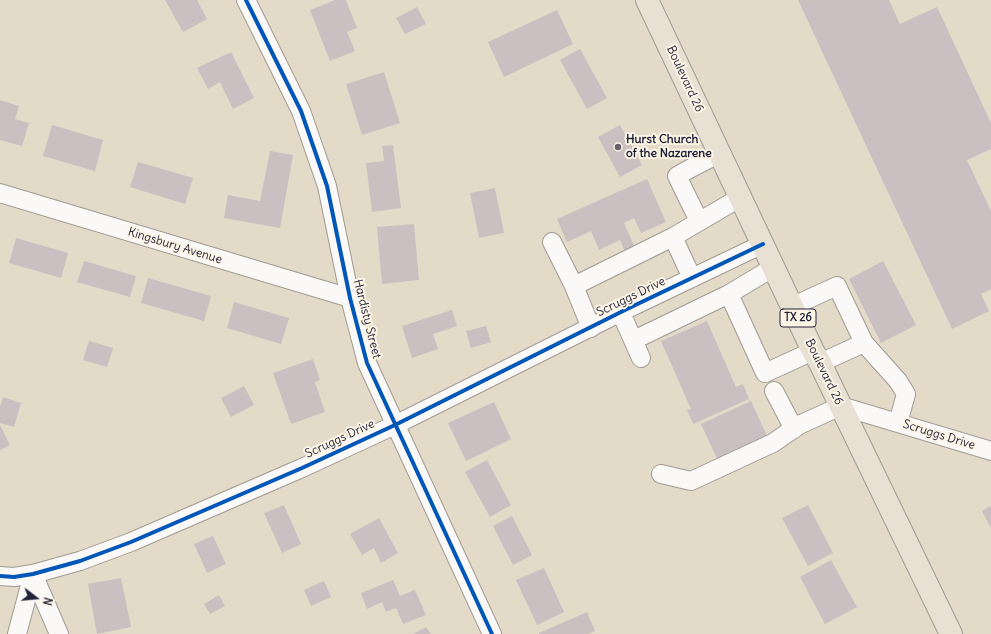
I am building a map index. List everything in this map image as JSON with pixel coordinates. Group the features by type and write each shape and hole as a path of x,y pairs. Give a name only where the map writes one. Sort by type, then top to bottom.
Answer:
{"main road":[{"name":"Boulevard 26","path":"647,0 951,634"}],"street":[{"name":"Hardisty Street","path":"246,0 301,111 327,186 350,298 367,363 492,634"},
{"path":"699,221 677,176 720,153"},
{"name":"Kingsbury Avenue","path":"0,193 350,298"},
{"path":"574,286 673,237 741,197"},
{"path":"673,237 692,278"},
{"path":"552,242 574,286 591,328"},
{"name":"Scruggs Drive","path":"0,576 14,577 33,574 80,561 131,542 302,468 395,425 763,244"},
{"path":"634,340 729,294 774,267"},
{"path":"793,306 837,286 864,343 898,381 906,394 898,423"},
{"path":"729,294 765,373 864,343"},
{"path":"621,313 641,358"},
{"path":"774,391 794,429"},
{"path":"661,474 691,481 773,443 799,425 841,406"},
{"name":"Scruggs Drive","path":"841,406 991,451"},
{"path":"17,634 33,574"},
{"path":"33,574 59,634"}],"building":[{"path":"165,0 197,0 207,19 183,32"},
{"path":"335,0 346,0 357,28 347,32 355,51 330,61 310,10"},
{"path":"798,0 889,0 900,24 937,7 991,123 991,149 967,160 991,211 991,289 981,294 989,311 952,329"},
{"path":"417,7 426,24 405,34 396,18"},
{"path":"557,10 573,44 504,77 488,42"},
{"path":"580,49 607,98 587,109 560,60"},
{"path":"231,52 254,98 233,109 220,82 208,89 197,68"},
{"path":"384,72 400,123 362,135 346,84"},
{"path":"0,100 19,106 15,119 29,123 22,146 0,140"},
{"path":"52,125 103,140 95,171 43,156"},
{"path":"620,125 642,165 620,177 598,137"},
{"path":"393,145 401,208 372,212 366,163 384,161 382,146"},
{"path":"270,151 293,155 280,228 224,218 228,195 260,201"},
{"path":"138,162 193,178 185,204 130,187"},
{"path":"647,179 666,222 641,233 634,218 624,223 636,250 626,254 620,240 599,250 591,231 567,242 557,219"},
{"path":"495,188 504,233 479,238 470,193"},
{"path":"414,224 419,280 382,284 377,227"},
{"path":"16,238 68,253 61,278 9,263"},
{"path":"84,261 136,276 130,297 77,282"},
{"path":"883,261 916,325 881,343 849,279"},
{"path":"148,278 211,296 204,321 141,303"},
{"path":"234,302 289,318 281,344 227,328"},
{"path":"452,310 457,326 433,334 438,349 412,358 402,326"},
{"path":"707,321 736,387 743,384 749,399 693,424 687,410 691,409 661,341"},
{"path":"486,326 491,342 471,348 466,331"},
{"path":"89,341 113,348 107,367 83,360"},
{"path":"313,359 320,380 315,382 325,412 291,424 273,373"},
{"path":"244,386 254,405 231,417 221,398"},
{"path":"3,397 21,403 14,427 0,423 0,407"},
{"path":"751,401 769,440 719,463 701,424"},
{"path":"494,402 511,439 466,461 448,423"},
{"path":"0,425 10,445 0,450"},
{"path":"487,460 511,505 490,517 465,472"},
{"path":"284,505 301,544 282,553 264,513"},
{"path":"808,505 833,553 808,566 782,518"},
{"path":"991,506 991,528 982,511"},
{"path":"512,516 532,555 513,565 493,526"},
{"path":"379,518 398,553 381,563 374,548 362,555 350,534"},
{"path":"213,536 226,564 207,573 194,544"},
{"path":"831,560 857,607 825,624 800,577"},
{"path":"544,568 564,612 537,625 516,580"},
{"path":"121,578 131,627 97,634 88,584"},
{"path":"393,580 400,596 415,590 426,615 403,624 396,608 386,612 382,602 367,609 361,593"},
{"path":"324,581 331,597 311,606 304,590"},
{"path":"219,595 225,606 210,614 204,604"},
{"path":"587,612 595,631 588,634 539,634 539,633"},
{"path":"426,627 431,634 413,634"}],"cycle path":[{"path":"246,0 301,111 327,186 350,298 367,363 492,634"},
{"path":"0,576 14,577 33,574 80,561 131,542 302,468 395,425 627,309 763,244"}],"place":[{"name":"Hurst Church of the Nazarene","path":"618,147"}]}
